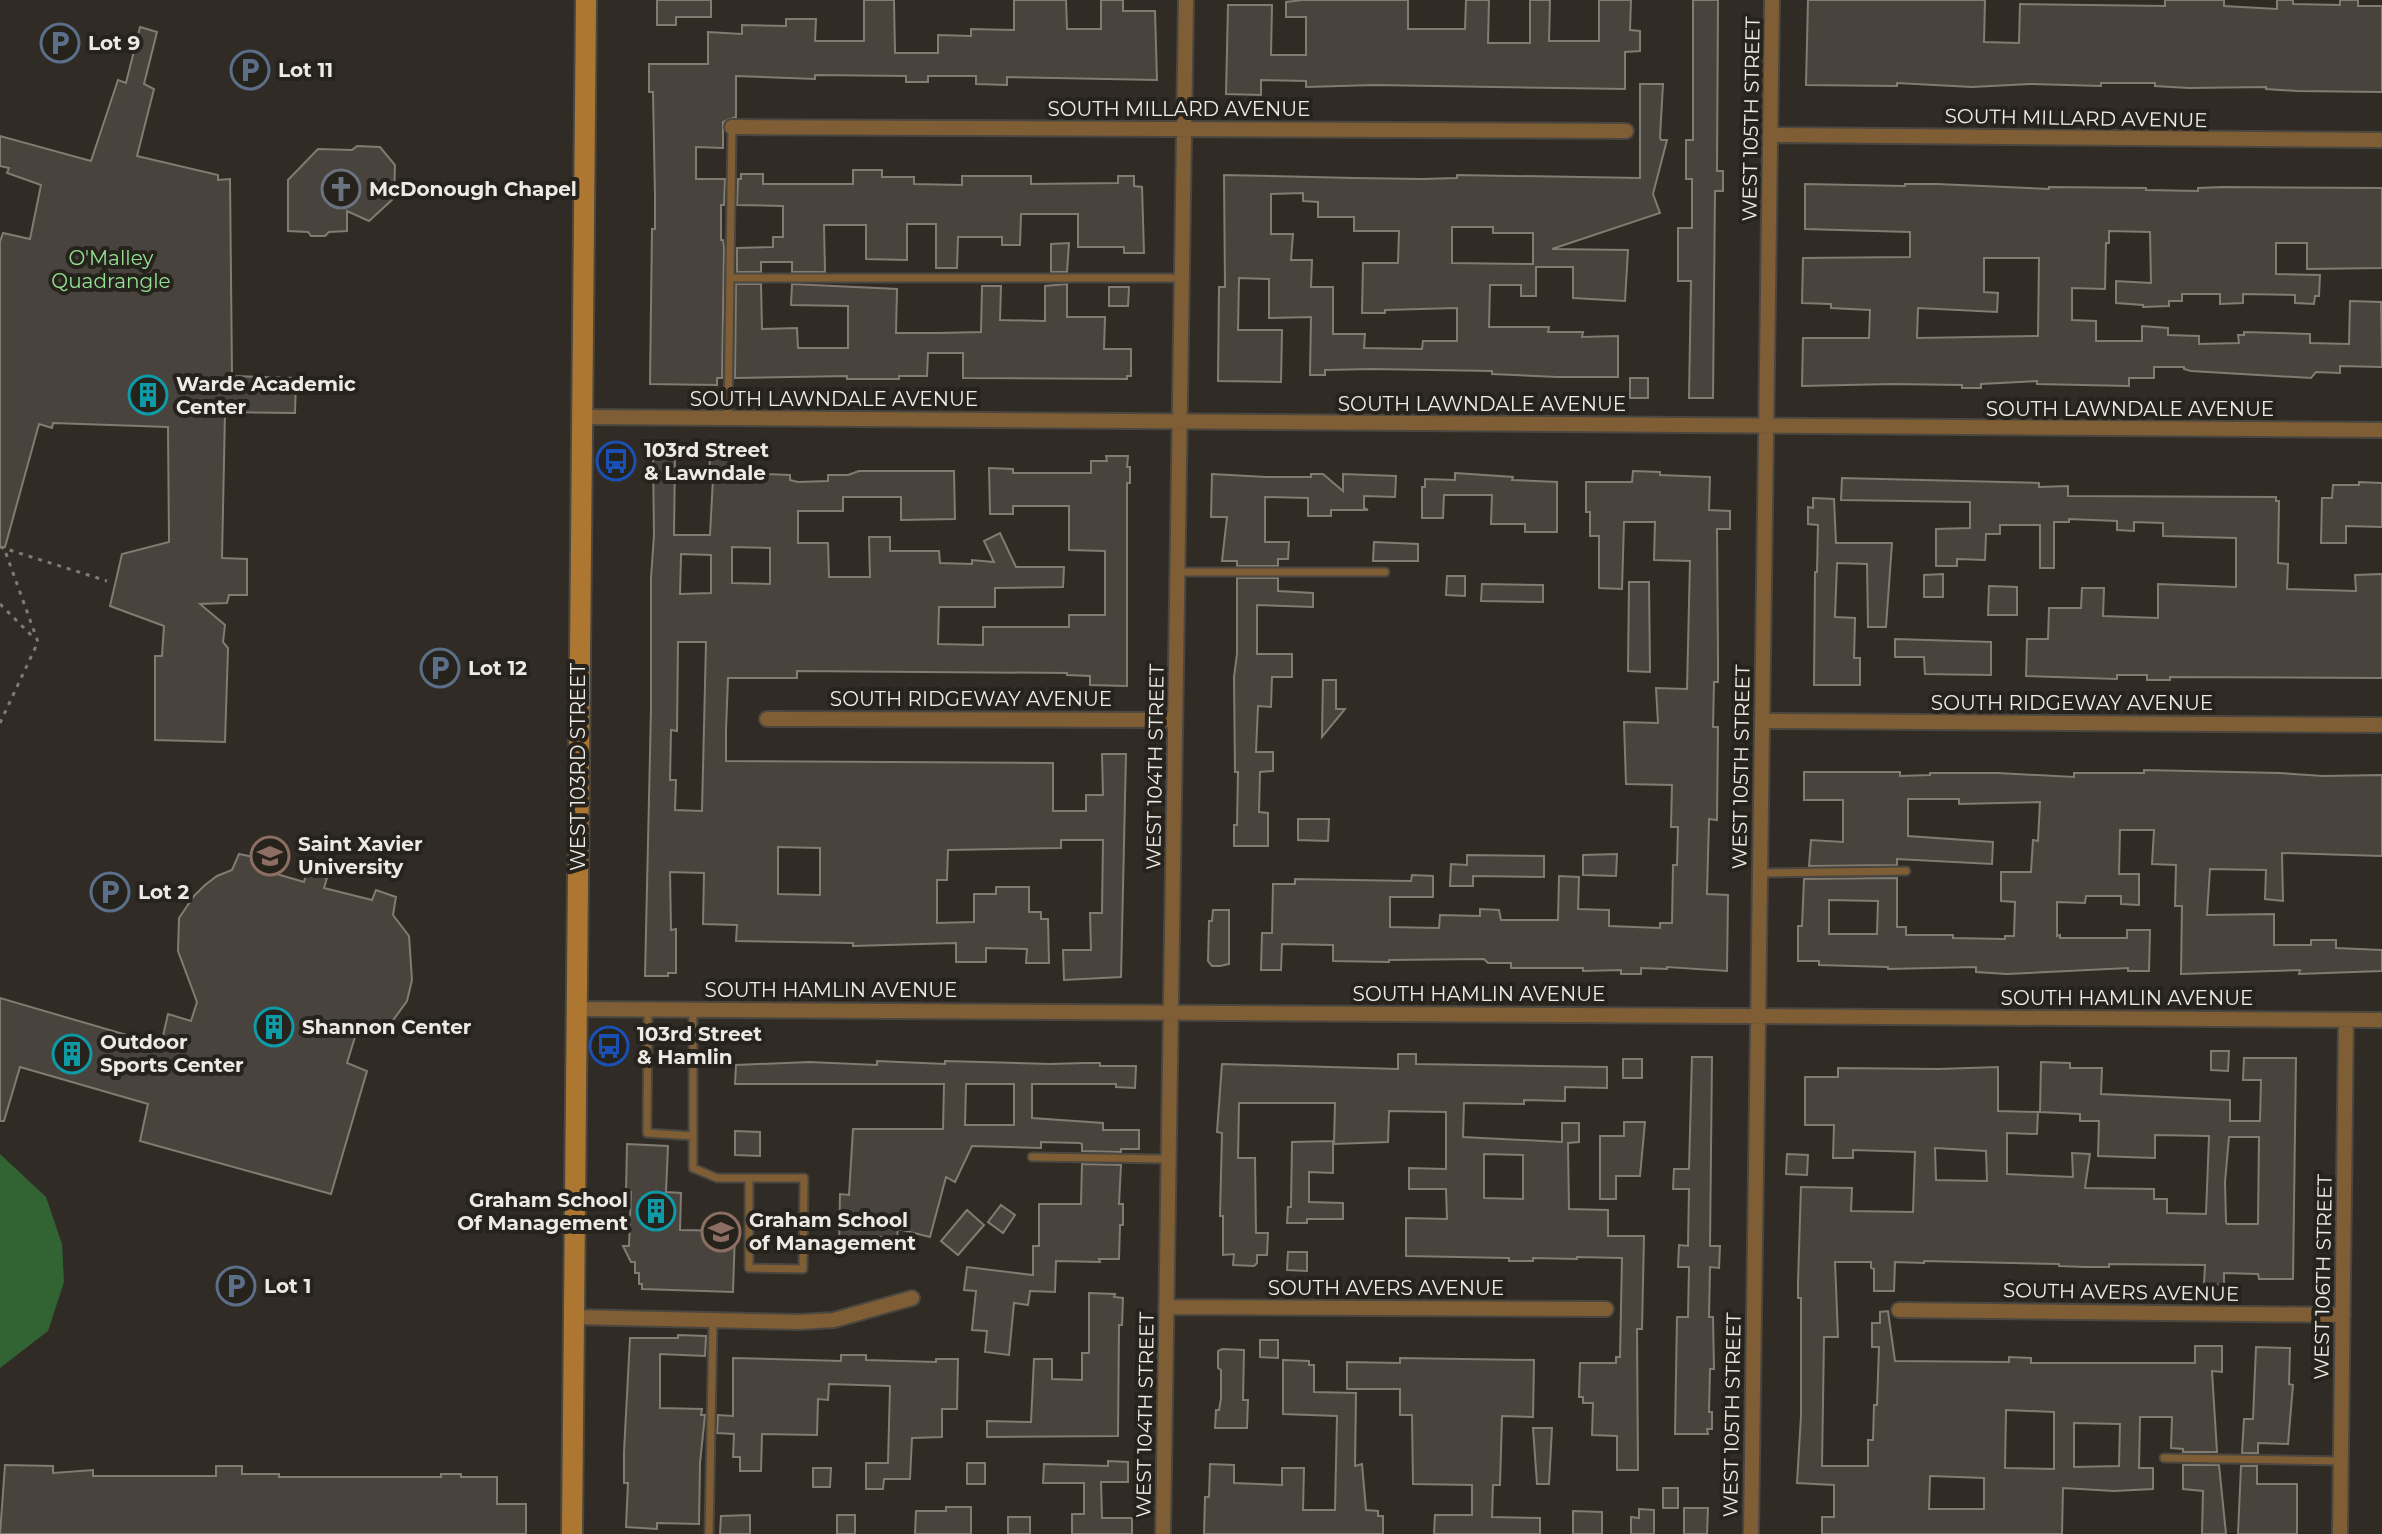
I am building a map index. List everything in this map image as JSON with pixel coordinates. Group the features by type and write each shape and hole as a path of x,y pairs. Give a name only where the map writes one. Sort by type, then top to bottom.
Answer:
{"main road":[{"name":"WEST 103RD STREET","path":"572,1534 586,0"}],"street":[{"name":"WEST 104TH STREET","path":"1163,1534 1186,0"},
{"name":"WEST 105TH STREET","path":"1751,1534 1772,0"},
{"name":"SOUTH MILLARD AVENUE","path":"732,127 1626,131"},
{"name":"SOUTH MILLARD AVENUE","path":"1770,135 2382,140"},
{"name":"SOUTH LAWNDALE AVENUE","path":"581,417 2382,430"},
{"name":"SOUTH RIDGEWAY AVENUE","path":"767,719 1175,720"},
{"name":"SOUTH RIDGEWAY AVENUE","path":"1762,721 2382,725"},
{"name":"SOUTH HAMLIN AVENUE","path":"575,1009 2382,1020"},
{"name":"WEST 106TH STREET","path":"2340,1534 2346,1020"},
{"path":"574,1317 800,1322 834,1320 912,1298"},
{"name":"SOUTH AVERS AVENUE","path":"1166,1307 1606,1309"},
{"name":"SOUTH AVERS AVENUE","path":"1899,1310 2343,1315"}],"lane":[{"path":"728,418 732,127"},
{"path":"730,278 1182,278"},
{"path":"1177,572 1385,572"},
{"path":"1760,873 1906,871"},
{"path":"648,1009 647,1133 693,1136"},
{"path":"693,1009 693,1168 717,1178 804,1178 803,1269 749,1268 749,1179"},
{"path":"1032,1157 1168,1159"},
{"path":"709,1534 713,1320"},
{"path":"2164,1458 2341,1461"}],"path":[{"path":"2,548 107,581"},
{"path":"0,723 38,642 2,548"},
{"path":"0,604 38,642"}],"green space":[{"path":"0,1154 46,1197 62,1244 64,1282 48,1331 0,1368"}],"building":[{"path":"657,0 711,0 711,17 676,17 676,25 657,25"},
{"path":"864,0 894,0 895,53 938,53 938,35 971,36 971,29 1014,30 1014,0 1066,0 1067,29 1101,29 1101,0 1123,0 1123,11 1155,11 1157,80 1007,77 1007,85 976,84 976,76 928,76 928,82 906,82 906,76 815,75 815,79 736,76 736,117 723,122 723,148 696,147 696,179 725,179 724,205 721,205 721,240 724,248 722,378 717,378 717,385 650,384 655,197 653,92 649,92 649,64 708,64 708,32 742,34 742,25 786,26 786,19 816,19 815,41 864,41"},
{"path":"1408,0 1408,29 1465,29 1466,0 1489,0 1488,43 1530,43 1530,0 1550,0 1549,41 1599,41 1599,0 1631,0 1630,30 1640,31 1640,51 1625,52 1625,89 1375,85 1306,87 1306,81 1261,80 1261,95 1226,94 1228,5 1272,5 1271,55 1306,55 1306,17 1286,17 1286,2"},
{"path":"1693,0 1718,0 1717,171 1723,171 1723,191 1715,191 1713,398 1689,398 1691,281 1678,281 1678,228 1692,228 1692,179 1686,179 1686,140 1693,140"},
{"path":"1808,0 1985,0 1984,42 2019,43 2020,4 2165,6 2165,0 2224,0 2224,6 2277,9 2277,0 2293,0 2293,4 2340,5 2340,0 2358,0 2358,6 2382,6 2382,92 2297,91 2266,87 2189,88 2155,86 2155,83 1972,87 1897,83 1897,86 1806,85"},
{"name":"Warde Academic Center","path":"140,27 157,32 144,84 154,89 137,156 218,175 218,180 230,179 232,376 296,378 295,413 225,412 222,558 247,559 247,595 229,595 227,603 200,604 225,625 223,642 228,648 225,742 155,740 155,656 162,656 164,626 110,606 122,554 169,542 168,427 53,423 52,428 39,424 5,547 0,547 0,242 3,233 30,239 41,185 7,173 9,168 0,166 0,136 91,161 118,80 126,83"},
{"path":"1640,84 1663,84 1660,137 1667,140 1653,194 1660,213 1552,249 1628,250 1625,301 1573,298 1573,267 1536,267 1536,296 1521,296 1521,285 1490,285 1489,327 1549,327 1548,332 1583,332 1582,337 1618,336 1618,377 1373,369 1325,370 1325,375 1310,375 1311,317 1269,318 1269,279 1239,278 1238,330 1282,330 1281,382 1218,381 1219,287 1225,287 1224,175 1422,179 1457,178 1457,175 1640,178","holes":["1303,193 1303,201 1318,202 1318,217 1354,217 1354,231 1399,231 1398,263 1363,263 1362,313 1457,308 1457,341 1423,341 1422,349 1364,348 1365,334 1333,334 1333,287 1311,287 1312,260 1291,260 1293,234 1271,234 1271,194","1452,227 1493,227 1493,233 1533,233 1533,264 1452,263"]},
{"name":"McDonough Chapel","path":"357,146 380,147 395,165 394,198 369,221 347,211 347,231 311,236 308,232 288,231 288,180 318,149 352,150"},
{"path":"853,170 882,170 882,177 914,177 914,184 962,185 962,176 1031,176 1031,184 1118,183 1118,176 1134,176 1134,186 1142,187 1144,253 1124,253 1124,247 1078,247 1078,214 1021,214 1020,245 1002,245 1002,237 958,237 957,268 936,268 936,224 907,224 907,260 866,259 866,225 824,225 825,272 792,272 792,262 761,262 761,272 737,272 737,248 773,247 773,237 783,237 783,206 737,205 741,174 763,174 763,184 853,184"},
{"path":"1805,184 2198,191 2198,188 2224,187 2382,188 2382,268 2307,269 2307,243 2276,243 2276,274 2320,275 2319,296 2315,296 2314,304 2295,303 2295,295 2243,294 2243,303 2220,304 2220,294 2182,294 2182,301 2169,301 2169,306 2143,307 2116,303 2116,281 2151,283 2150,232 2109,231 2105,289 2072,288 2072,320 2096,321 2096,341 2142,341 2142,326 2168,328 2168,335 2199,336 2199,344 2239,343 2238,335 2244,335 2244,332 2310,334 2310,343 2349,344 2350,301 2381,302 2382,367 2340,366 2340,373 2316,372 2311,378 2154,367 2154,378 2129,378 2129,386 2037,384 2037,381 1981,384 1981,388 1892,384 1802,386 1803,338 1869,338 1870,310 1802,303 1803,258 1910,257 1910,232 1805,229","holes":["1984,258 2039,258 2038,336 1917,338 1918,308 1997,312 1998,293 1984,292"]},
{"path":"1069,243 1067,272 1051,272 1051,244"},
{"path":"736,284 761,284 762,329 797,328 798,348 848,348 848,306 791,305 792,284 897,289 896,333 939,333 981,332 982,286 1001,286 1000,320 1045,321 1045,286 1067,284 1067,317 1105,317 1104,349 1131,349 1131,376 1127,379 963,378 963,353 928,353 927,376 899,376 899,379 847,379 847,376 735,378"},
{"path":"1109,287 1129,287 1128,306 1109,306"},
{"path":"1630,378 1648,378 1648,398 1630,398"},
{"path":"653,455 675,455 674,535 710,535 713,478 709,478 710,457 730,457 730,468 765,468 765,474 790,475 790,480 798,482 828,481 828,475 848,475 859,471 954,471 955,519 901,520 901,497 843,497 843,511 798,511 798,543 828,543 829,577 870,577 869,537 890,537 890,551 939,551 940,563 972,564 972,560 994,562 984,541 1000,533 1016,567 1064,567 1063,587 995,588 995,607 939,607 938,644 983,645 983,627 1069,627 1069,615 1105,615 1105,551 1069,550 1069,506 1013,506 1013,514 990,514 989,468 1013,469 1013,473 1091,473 1091,461 1107,461 1106,456 1128,456 1127,686 1090,685 1090,676 1067,673 797,671 797,678 728,678 726,730 726,761 1053,763 1053,811 1086,811 1086,795 1103,795 1102,754 1126,754 1121,977 1064,980 1063,950 1091,950 1090,913 1102,913 1103,840 1061,840 1061,848 948,850 947,880 937,880 937,923 974,922 974,894 996,894 996,887 1029,887 1029,912 1041,912 1041,919 1048,919 1049,963 1026,963 1027,949 986,948 986,962 956,962 956,943 853,946 853,943 736,941 737,925 703,924 704,873 670,872 671,930 676,929 676,973 645,976","holes":["732,547 770,548 770,584 732,583","681,554 711,555 711,593 680,594","678,642 706,642 702,811 675,810 676,780 670,780 671,730 677,731","778,847 820,848 820,895 778,894"]},
{"path":"1633,471 1710,477 1709,510 1730,511 1730,529 1717,529 1718,682 1714,682 1713,727 1718,727 1717,820 1709,819 1707,894 1728,895 1727,971 1667,967 1641,968 1641,974 1621,974 1621,970 1511,968 1511,963 1488,963 1484,959 1333,961 1333,945 1282,944 1281,970 1261,970 1262,933 1272,933 1273,884 1295,884 1295,879 1411,881 1412,875 1433,876 1433,897 1390,897 1390,927 1439,928 1440,915 1480,916 1480,909 1499,910 1501,920 1558,920 1559,876 1579,877 1578,909 1609,910 1609,926 1660,928 1660,923 1672,923 1673,865 1677,865 1678,827 1671,827 1672,785 1626,784 1624,722 1658,723 1656,688 1687,689 1690,561 1654,560 1655,522 1624,522 1622,589 1599,588 1599,536 1590,536 1590,512 1586,512 1586,482 1632,482"},
{"path":"1455,473 1557,482 1557,532 1525,532 1525,524 1491,524 1492,495 1444,495 1443,518 1422,518 1425,479 1455,480"},
{"path":"1212,474 1311,477 1311,474 1323,474 1343,491 1343,474 1396,476 1395,497 1364,496 1364,508 1368,510 1331,510 1331,516 1308,516 1308,498 1265,497 1265,542 1289,542 1288,559 1278,559 1278,566 1237,566 1237,561 1222,561 1227,517 1211,517"},
{"path":"1842,478 2039,483 2039,487 2068,486 2068,496 2276,497 2279,501 2278,563 2288,564 2287,589 2356,591 2355,575 2382,574 2382,678 2170,677 2170,680 2147,680 2147,675 2117,675 2117,679 2026,676 2027,639 2048,639 2049,608 2081,608 2082,588 2104,588 2103,616 2158,618 2158,584 2236,587 2236,538 2163,536 2163,523 2134,522 2134,531 2117,530 2117,521 2069,519 2069,522 2054,522 2054,568 2040,568 2040,525 2000,525 2000,534 1986,534 1985,560 1957,559 1957,566 1936,566 1936,529 1970,528 1970,502 1841,500"},
{"path":"2359,482 2382,483 2382,527 2346,526 2346,543 2321,543 2322,498 2332,498 2333,485 2359,485"},
{"path":"1813,498 1834,499 1836,543 1892,543 1886,627 1868,627 1867,564 1837,563 1835,617 1855,618 1854,658 1860,658 1860,685 1814,685 1818,525 1808,524 1808,507 1813,508"},
{"path":"1374,542 1418,544 1418,561 1373,561"},
{"path":"1943,574 1943,597 1924,597 1924,575"},
{"path":"1447,576 1465,576 1465,596 1446,595"},
{"path":"1237,578 1278,578 1278,591 1313,593 1313,607 1257,605 1257,654 1292,654 1292,677 1272,677 1271,707 1258,706 1256,752 1273,752 1273,771 1260,772 1259,812 1268,813 1268,846 1234,846 1238,772 1235,772 1234,677"},
{"path":"1629,582 1649,582 1650,672 1628,671"},
{"path":"1482,584 1543,585 1543,602 1481,601"},
{"path":"1989,586 2017,587 2017,615 1988,615"},
{"path":"1895,639 1991,642 1991,675 1925,674 1924,657 1895,657"},
{"path":"1323,680 1336,680 1336,709 1345,709 1322,737"},
{"path":"2144,770 2382,775 2382,856 2282,853 2283,901 2265,899 2266,870 2210,869 2207,915 2274,914 2274,945 2311,945 2311,940 2336,940 2336,948 2382,950 2382,971 2181,974 2182,906 2175,906 2176,865 2152,864 2154,830 2120,830 2119,874 2139,874 2139,905 2121,904 2121,896 2086,896 2085,903 2057,902 2057,936 2060,935 2060,938 2127,938 2127,930 2150,930 2149,971 2128,971 2128,968 2007,974 1976,972 1976,967 1888,969 1798,961 1798,926 1802,926 1804,879 1897,878 1897,927 1906,927 1906,935 2005,939 2005,936 2014,936 2015,902 2001,901 2001,872 2031,872 2033,840 2038,841 2040,802 1959,804 1959,799 1908,799 1908,836 1993,842 1992,864 1897,859 1897,865 1809,866 1811,840 1843,842 1843,800 1804,800 1804,772 1900,772 1900,776 1998,773 2074,777 2074,773 2144,773","holes":["1829,900 1878,901 1877,934 1829,934"]},
{"path":"1298,819 1329,819 1328,841 1298,840"},
{"name":"Shannon Center","path":"239,854 259,858 256,868 304,882 307,872 327,878 324,888 372,900 376,890 396,897 393,915 409,936 412,980 407,1001 394,1019 373,1032 355,1037 347,1063 367,1071 331,1194 140,1141 148,1104 20,1067 4,1121 0,1121 0,998 161,1045 168,1014 191,1021 197,1002 178,951 179,918 205,885 232,870"},
{"path":"1617,854 1616,876 1583,875 1583,855"},
{"path":"1467,855 1544,856 1544,877 1473,876 1473,886 1450,886 1451,864 1467,865"},
{"path":"1213,910 1229,910 1229,964 1220,966 1212,966 1208,961 1209,921 1212,921"},
{"path":"2211,1051 2229,1051 2228,1071 2211,1070"},
{"path":"1398,1054 1416,1054 1416,1064 1607,1067 1607,1088 1565,1087 1565,1101 1464,1103 1463,1137 1562,1142 1562,1123 1579,1123 1579,1142 1568,1143 1569,1209 1608,1210 1608,1236 1644,1236 1642,1329 1637,1329 1638,1470 1617,1470 1617,1436 1592,1435 1593,1403 1583,1403 1583,1397 1579,1397 1580,1363 1616,1363 1616,1357 1620,1357 1622,1258 1509,1261 1509,1258 1406,1256 1406,1218 1447,1219 1446,1189 1409,1189 1409,1168 1446,1169 1446,1112 1389,1111 1388,1142 1334,1144 1335,1103 1239,1103 1238,1158 1255,1158 1256,1233 1268,1233 1267,1255 1257,1255 1254,1266 1233,1265 1234,1254 1223,1255 1223,1216 1220,1216 1222,1133 1217,1132 1222,1064 1398,1069","holes":["1484,1154 1523,1155 1523,1199 1484,1198"]},
{"path":"1692,1057 1712,1057 1710,1246 1720,1246 1719,1268 1710,1267 1709,1317 1713,1317 1714,1369 1710,1369 1709,1412 1712,1412 1712,1429 1707,1429 1708,1434 1675,1434 1677,1317 1688,1317 1689,1267 1678,1267 1679,1245 1688,1246 1689,1189 1673,1189 1674,1169 1689,1169"},
{"path":"2244,1058 2296,1058 2293,1279 2259,1279 2258,1274 2224,1273 2224,1285 2204,1284 2205,1265 2109,1264 2109,1267 2085,1267 1924,1261 1895,1262 1894,1291 1874,1291 1871,1262 1835,1262 1838,1337 1824,1337 1822,1466 1868,1466 1868,1440 1873,1440 1874,1405 1877,1405 1879,1347 1872,1347 1872,1323 1880,1323 1880,1312 1888,1311 1895,1361 2009,1362 2009,1357 2031,1358 2031,1363 2195,1363 2195,1346 2222,1346 2222,1372 2212,1371 2217,1452 2183,1452 2183,1449 2171,1448 2172,1417 2140,1417 2139,1468 2153,1468 2153,1489 2114,1491 2063,1488 2062,1534 1822,1534 1822,1517 1834,1517 1834,1485 1797,1483 1801,1416 1801,1298 1798,1298 1798,1282 1801,1187 1852,1188 1851,1211 1913,1212 1915,1152 1853,1150 1853,1158 1833,1158 1834,1125 1805,1125 1805,1077 1838,1077 1838,1068 1998,1067 1998,1111 2038,1112 2037,1134 2007,1133 2007,1174 2073,1177 2072,1153 2090,1154 2085,1188 2154,1189 2154,1199 2167,1199 2167,1213 2206,1214 2209,1136 2155,1135 2155,1158 2098,1156 2099,1121 2080,1121 2080,1114 2040,1112 2041,1062 2070,1063 2070,1068 2102,1068 2101,1094 2230,1100 2230,1121 2260,1121 2261,1080 2243,1080","holes":["2229,1137 2259,1137 2258,1224 2227,1224 2225,1182","1935,1148 1986,1151 1987,1181 1936,1180","2006,1410 2054,1412 2054,1469 2005,1468","2074,1423 2120,1424 2119,1466 2074,1467","1930,1476 1984,1478 1984,1509 1929,1509"]},
{"path":"1623,1059 1642,1059 1642,1078 1623,1078"},
{"path":"877,1061 945,1064 945,1061 1136,1066 1135,1088 1116,1087 1116,1084 1032,1084 1032,1118 1103,1123 1103,1130 1139,1130 1139,1149 1082,1151 1080,1143 1041,1142 1041,1148 972,1146 955,1182 946,1177 930,1237 898,1229 897,1237 863,1237 862,1246 839,1246 840,1194 849,1195 853,1129 943,1129 944,1084 735,1084 736,1065 809,1062 877,1065","holes":["966,1084 1014,1084 1014,1125 965,1125"]},
{"path":"1624,1122 1645,1122 1640,1176 1616,1176 1616,1199 1600,1199 1600,1136 1624,1136"},
{"path":"735,1131 760,1132 760,1156 735,1155"},
{"path":"1333,1141 1333,1173 1309,1172 1309,1202 1343,1203 1343,1219 1307,1219 1307,1223 1287,1223 1288,1207 1291,1207 1292,1142"},
{"name":"Graham School Of Management","path":"627,1144 668,1146 666,1192 681,1193 680,1230 735,1231 733,1292 642,1289 639,1273 635,1273 635,1262 631,1262 623,1246 629,1246 631,1192 626,1192"},
{"path":"1787,1154 1808,1155 1807,1175 1786,1174"},
{"path":"1082,1164 1121,1165 1119,1204 1123,1204 1123,1225 1120,1225 1119,1259 1056,1261 1055,1292 1030,1291 1028,1305 1014,1303 1009,1355 985,1352 987,1331 972,1330 976,1291 964,1290 967,1267 1033,1275 1033,1246 1039,1246 1039,1204 1081,1204"},
{"path":"1001,1205 1015,1215 1003,1233 988,1222"},
{"path":"967,1210 984,1225 958,1255 941,1241"},
{"path":"1288,1252 1307,1252 1307,1271 1287,1270"},
{"path":"1089,1293 1115,1294 1114,1297 1123,1298 1122,1325 1119,1325 1118,1436 987,1437 987,1421 1031,1422 1034,1359 1052,1359 1052,1379 1082,1380 1082,1353 1089,1353"},
{"path":"678,1335 706,1336 705,1356 660,1354 660,1408 702,1409 701,1415 705,1415 699,1524 657,1523 657,1529 626,1527 628,1483 624,1483 624,1452 630,1338 678,1338"},
{"path":"1260,1340 1278,1340 1278,1358 1260,1357"},
{"path":"2256,1347 2290,1348 2289,1384 2293,1385 2288,1444 2258,1443 2258,1453 2242,1453 2244,1419 2253,1419"},
{"path":"1244,1350 1243,1400 1248,1400 1247,1428 1215,1428 1216,1410 1219,1410 1221,1399 1218,1351"},
{"path":"841,1355 866,1355 866,1360 936,1362 936,1359 958,1359 957,1409 942,1409 942,1437 912,1438 910,1479 884,1479 883,1489 866,1489 866,1463 888,1463 890,1386 829,1384 828,1400 818,1399 817,1435 762,1434 761,1471 740,1471 740,1457 733,1457 734,1434 717,1433 718,1415 733,1416 733,1358 841,1361"},
{"path":"1400,1358 1534,1360 1533,1417 1502,1416 1500,1485 1493,1485 1492,1517 1540,1518 1540,1534 1434,1534 1435,1515 1472,1515 1472,1485 1413,1484 1412,1415 1400,1415 1400,1389 1347,1389 1347,1362 1400,1363"},
{"path":"1283,1360 1309,1361 1309,1365 1314,1365 1314,1392 1356,1393 1355,1466 1362,1464 1366,1510 1378,1511 1378,1516 1383,1516 1383,1534 1204,1534 1210,1464 1234,1465 1234,1483 1282,1485 1282,1468 1304,1468 1303,1510 1335,1510 1337,1416 1283,1414"},
{"path":"1533,1428 1552,1428 1549,1484 1537,1484"},
{"path":"1108,1461 1128,1462 1128,1482 1101,1482 1102,1518 1132,1518 1132,1534 1072,1534 1072,1514 1084,1514 1084,1483 1043,1483 1044,1464 1108,1466"},
{"path":"967,1463 985,1463 985,1484 967,1484"},
{"path":"5,1465 53,1466 53,1473 93,1470 93,1476 216,1476 216,1466 242,1466 242,1474 279,1474 279,1477 441,1477 441,1474 461,1474 461,1477 497,1477 497,1504 526,1504 526,1534 0,1534"},
{"path":"2183,1465 2219,1465 2226,1534 2202,1534 2203,1491 2183,1489"},
{"path":"2241,1466 2257,1466 2257,1484 2297,1484 2297,1534 2238,1534"},
{"path":"813,1468 831,1468 830,1487 813,1487"},
{"path":"1663,1488 1678,1488 1678,1508 1663,1508"},
{"path":"946,1507 971,1507 971,1534 915,1534 916,1511 946,1511"},
{"path":"1684,1508 1708,1508 1707,1534 1684,1534"},
{"path":"1639,1509 1654,1510 1654,1534 1631,1534 1631,1517 1639,1518"},
{"path":"1573,1511 1602,1512 1602,1534 1573,1534"},
{"path":"750,1515 750,1534 720,1534 721,1516"},
{"path":"837,1515 855,1515 855,1534 837,1534"},
{"path":"1008,1517 1030,1517 1030,1534 1008,1534"}],"place":[{"name":"Lot 9","path":"60,43"},
{"name":"Lot 11","path":"250,70"},
{"name":"McDonough Chapel","path":"341,189"},
{"name":"Warde Academic Center","path":"148,395"},
{"name":"103rd Street & Lawndale","path":"616,461"},
{"name":"Lot 12","path":"440,668"},
{"name":"Saint Xavier University","path":"270,856"},
{"name":"Lot 2","path":"110,892"},
{"name":"Shannon Center","path":"274,1027"},
{"name":"103rd Street & Hamlin","path":"609,1046"},
{"name":"Outdoor Sports Center","path":"72,1054"},
{"name":"Graham School Of Management","path":"656,1211"},
{"name":"Graham School of Management","path":"721,1232"},
{"name":"Lot 1","path":"236,1286"}],"park label":[{"name":"O'Malley Quadrangle","path":"111,270"}]}
